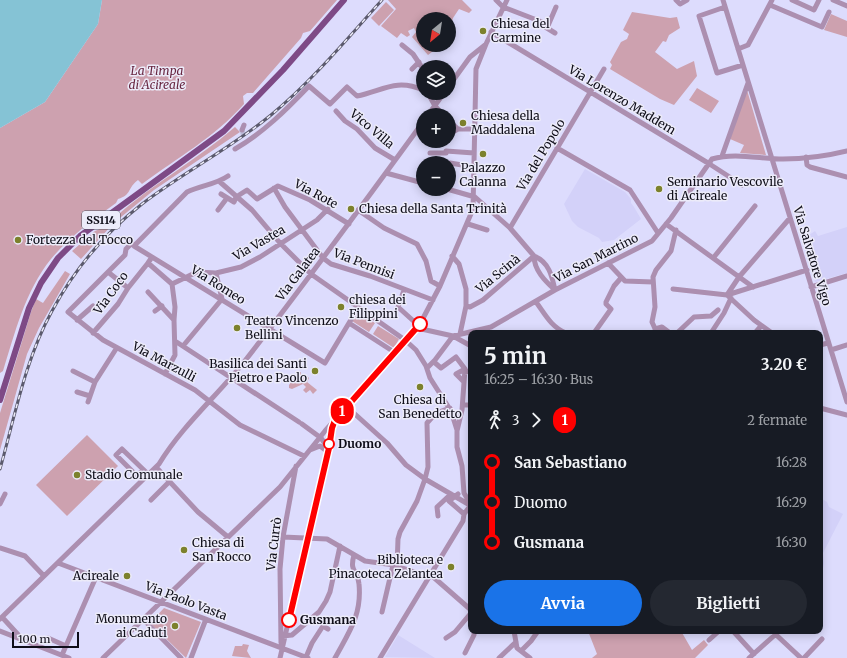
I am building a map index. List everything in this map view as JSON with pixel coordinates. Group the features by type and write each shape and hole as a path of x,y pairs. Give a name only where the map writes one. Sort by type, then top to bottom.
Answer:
{"main road":[{"name":"SS114","path":"265,87 340,0"},
{"name":"SS114","path":"0,400 29,308 41,283 58,258 71,244 96,224 215,138 283,70 344,0"}],"street":[{"path":"496,0 503,7 542,22 542,25 555,33"},
{"path":"103,658 280,487 320,436 418,326 440,286 452,256 468,224 473,209 475,197 474,129 476,69 491,32 507,0"},
{"path":"676,0 680,4 687,0"},
{"name":"Via Salvatore Vigo","path":"723,0 847,402"},
{"path":"792,0 814,10 817,0"},
{"path":"833,0 847,6"},
{"path":"738,49 748,45 771,2 822,28 829,12"},
{"path":"547,28 556,7"},
{"path":"725,7 699,16 717,73 743,65"},
{"name":"Via Lorenzo Maddem","path":"491,32 742,185"},
{"path":"402,44 417,60"},
{"path":"456,76 470,57 486,44"},
{"path":"470,57 479,60"},
{"path":"412,69 416,65"},
{"name":"Via del Popolo","path":"510,228 604,69"},
{"path":"722,156 748,83"},
{"path":"235,149 245,140 257,135 283,113 309,86 330,104 347,87 357,96 390,84 416,88"},
{"path":"432,100 435,106 439,100"},
{"name":"Vico Villa","path":"336,111 345,121 357,128 375,148 395,160"},
{"path":"458,129 474,129"},
{"name":"Via Galatea","path":"1,618 156,467 174,442 231,378 269,330 349,224 416,132"},
{"path":"557,148 630,190 658,233"},
{"path":"430,153 446,153 446,151 474,153"},
{"path":"708,163 712,159 722,156 771,158 806,157 847,151"},
{"path":"806,157 807,165 810,167 847,177"},
{"name":"Via San Martino","path":"478,330 487,328 556,290 652,241 666,224 708,163"},
{"path":"456,164 462,165 465,169 474,169"},
{"path":"386,173 416,181"},
{"path":"128,288 108,272 133,243 187,192 195,188 220,182 228,176"},
{"path":"220,182 252,210 280,243 311,274 405,340 416,350 427,367 430,378 450,409 457,431"},
{"name":"Via Rote","path":"274,188 278,186 328,209 349,224"},
{"path":"221,194 234,202 236,197 247,190 257,200 274,188"},
{"name":"Via Pennisi","path":"274,188 280,200 323,258 330,264 370,276 433,300"},
{"path":"456,192 475,197 510,228 534,256 539,258 547,265 556,290"},
{"path":"218,210 227,198"},
{"path":"714,257 755,206"},
{"name":"Via Vastea","path":"172,284 196,272 216,273 241,267 317,220 328,209"},
{"path":"358,210 384,228 417,244 426,261 431,281 440,286"},
{"path":"713,330 724,313 729,297 739,277 790,218"},
{"path":"468,224 487,230"},
{"path":"666,224 714,257 753,287"},
{"path":"656,330 652,322 655,308 653,282 654,274 671,251 676,230"},
{"name":"Via Romeo","path":"133,243 152,257 325,363 348,323"},
{"path":"452,256 459,264 466,289 466,303 460,334"},
{"path":"534,256 534,263 542,276 556,290"},
{"name":"Via Scinà","path":"466,303 470,307 483,300 534,256"},
{"name":"Via Coco","path":"93,333 118,304 128,288 152,257"},
{"path":"608,263 621,278 627,282 653,282"},
{"path":"147,264 172,284 175,307 175,355 165,374"},
{"path":"673,289 729,297 753,287 807,270"},
{"name":"Via Marzulli","path":"108,272 68,312 93,333 116,349 195,390 240,424 304,456"},
{"path":"183,346 222,299 216,273"},
{"path":"811,287 847,276"},
{"path":"596,330 611,309 606,302 614,286 621,278"},
{"path":"404,290 398,307 418,326 425,331 452,337 468,345"},
{"path":"148,292 174,320"},
{"path":"729,297 767,330"},
{"path":"536,302 548,320 560,330"},
{"path":"77,320 93,306"},
{"path":"156,311 162,306"},
{"path":"357,307 348,323 393,353"},
{"path":"680,330 694,317 711,316 718,310"},
{"path":"757,330 761,326"},
{"name":"Via San Martino","path":"452,337 468,332"},
{"path":"427,367 435,361 452,337"},
{"path":"175,341 320,436 328,450"},
{"path":"823,344 828,343"},
{"path":"831,350 847,345"},
{"path":"77,392 89,399 95,382 116,349"},
{"path":"435,361 442,367 456,357 465,371 463,408 457,431 457,447 462,466 464,490 468,499"},
{"path":"74,371 95,382"},
{"path":"464,382 456,374 468,372"},
{"path":"346,406 387,442 406,465 425,479 468,503"},
{"path":"463,408 468,406"},
{"path":"382,612 395,566 400,532 416,501 428,467 427,423 436,413 450,409"},
{"path":"823,409 847,415"},
{"path":"280,658 283,635 292,608 335,420"},
{"path":"310,450 320,446 328,450"},
{"path":"143,470 137,476 116,455 122,449 149,475"},
{"name":"Via Currò","path":"283,635 280,607 280,569 283,537 296,466"},
{"path":"156,467 198,512 228,537"},
{"path":"151,500 171,483"},
{"path":"438,516 438,507 451,493 464,490"},
{"path":"451,493 449,501 464,514"},
{"path":"0,504 4,494"},
{"path":"380,658 464,522 464,514 468,509"},
{"path":"283,537 327,539 365,561 395,566 424,575 431,575 468,609"},
{"path":"283,635 292,635 318,612 326,601 330,592 340,546"},
{"path":"0,548 25,556 44,576"},
{"path":"335,658 354,626 360,605 359,581 352,567 354,555"},
{"name":"Via Paolo Vasta","path":"58,563 307,658 312,643 323,626 328,628"},
{"path":"62,655 96,577"},
{"path":"280,607 292,608"},
{"path":"446,638 457,630 468,616"},
{"path":"1,618 24,641"},
{"path":"143,619 181,658"},
{"path":"191,658 206,619"},
{"path":"0,632 69,658"},
{"path":"465,653 474,634"},
{"path":"515,634 517,648 528,657"},
{"path":"521,651 532,641 536,634"},
{"path":"709,640 716,634"},
{"path":"736,634 754,654"},
{"path":"750,658 773,634"},
{"path":"775,634 801,658"},
{"path":"48,638 66,646"},
{"path":"804,658 822,639"},
{"path":"499,657 516,642"}],"shaded area":[{"path":"0,0 102,0 98,24 45,102 0,128"},
{"path":"585,169 625,192 631,199 631,203 641,219 614,240 602,242 599,238 578,227 572,221 564,204"},
{"path":"847,227 847,273 815,282 802,240 815,231 818,236"},
{"path":"823,500 827,502 829,507 843,514 823,553"},
{"path":"398,635 435,658 385,657"}],"green space":[{"name":"La Timpa di Acireale","path":"102,0 337,0 310,31 303,33 301,38 253,93 247,93 243,96 244,104 221,127 142,184 138,180 128,193 118,199 116,203 82,229 58,251 42,271 34,285 22,313 3,371 0,373 0,128 45,102 98,24"},
{"path":"388,0 462,0 472,10 469,13 459,9 456,14 456,12 416,12 416,32 414,28 408,31 410,35 407,37 401,33 397,38 381,26 396,9"},
{"path":"386,2 394,10 379,26 371,18"},
{"path":"632,12 670,18 677,17 680,28 669,35 666,42 663,41 655,52 677,69 694,61 697,76 674,105 660,99 610,69 612,65 610,62 621,42 627,39 629,34 623,30"},
{"path":"831,14 847,21 847,37 824,30"},
{"path":"416,32 416,42 412,37"},
{"path":"697,88 719,101 711,113 689,100"},
{"path":"747,90 766,155 740,153 744,145 730,139"},
{"path":"235,127 240,132 154,190 115,222 114,218 129,206"},
{"path":"109,225 111,226 81,259 72,251 95,231"},
{"path":"65,271 70,274 39,328 27,354 0,450 0,413 31,312 36,299 43,303"},
{"path":"357,312 375,323 369,332 352,321"},
{"path":"378,326 399,339 394,348 373,334"},
{"path":"299,372 301,372 301,376 306,375 309,378 307,382 317,390 313,394 310,390 306,393 303,390 306,387 303,384 292,389 289,388 289,385"},
{"name":"Stadio Comunale","path":"87,435 118,466 67,516 36,485"},
{"path":"164,608 201,622 186,658 150,623"},
{"path":"589,634 683,634 692,650 704,640 708,645 695,658 592,658 597,654"},
{"path":"243,644 249,645 247,651 251,658 232,656 235,646 242,646"}],"tunnel":[{"path":"242,130 244,137"}],"railway":[{"path":"0,469 22,388 43,330 52,311 70,281 91,253 115,227 142,204 256,127 286,102 329,59 382,0"}],"bus line":[{"name":"1","path":"289,620 335,420 420,324"}],"place":[{"name":"Chiesa del Carmine","path":"483,31"},
{"name":"Chiesa della Maddalena","path":"463,123"},
{"name":"Palazzo Calanna","path":"483,154"},
{"name":"Seminario Vescovile di Acireale","path":"659,189"},
{"name":"Chiesa della Santa Trinità","path":"351,209"},
{"name":"Fortezza del Tocco","path":"18,240"},
{"name":"chiesa dei Filippini","path":"341,307"},
{"name":"Teatro Vincenzo Bellini","path":"237,328"},
{"name":"Basilica dei Santi Pietro e Paolo","path":"315,371"},
{"name":"Chiesa di San Benedetto","path":"420,387"},
{"name":"Duomo","path":"329,444"},
{"name":"Stadio Comunale","path":"77,475"},
{"name":"Chiesa di San Rocco","path":"184,550"},
{"name":"Biblioteca e Pinacoteca Zelantea","path":"451,567"},
{"name":"Acireale","path":"127,576"},
{"name":"Gusmana","path":"289,620"},
{"name":"Monumento ai Caduti","path":"175,626"}]}
